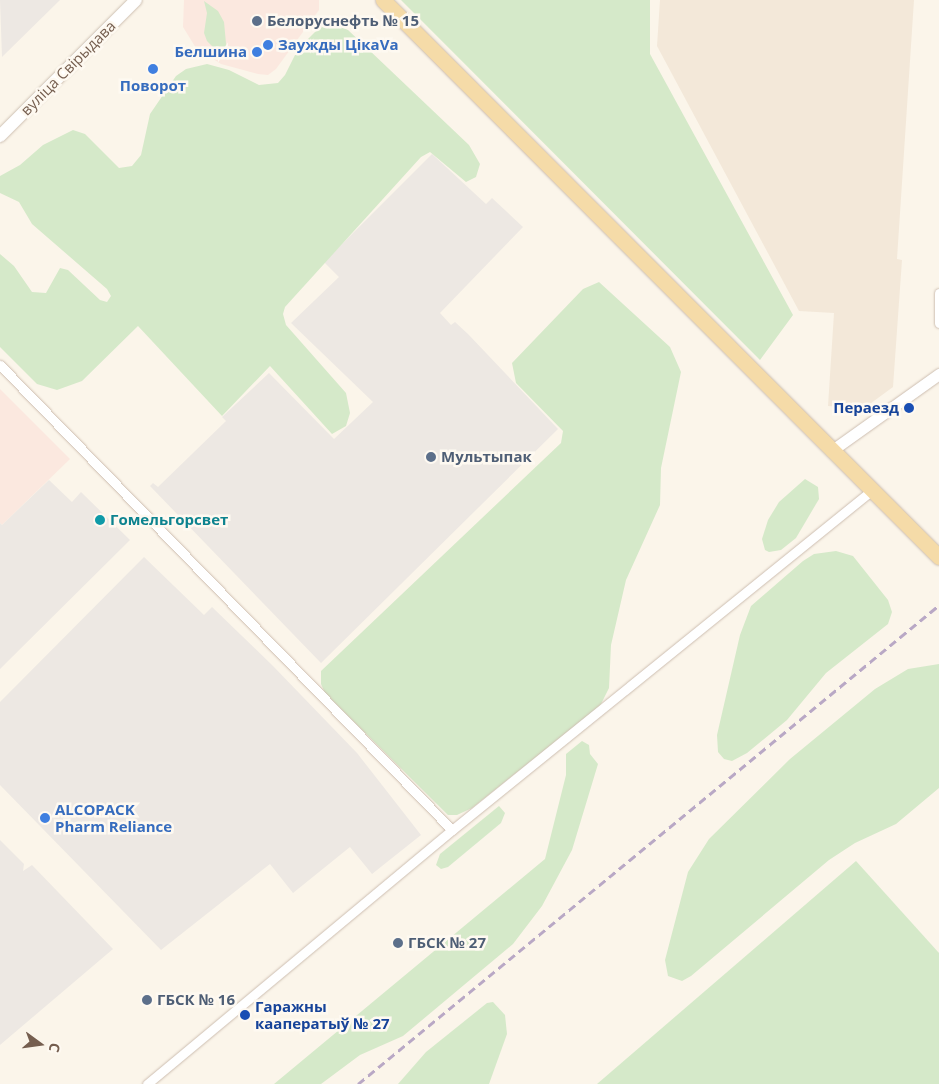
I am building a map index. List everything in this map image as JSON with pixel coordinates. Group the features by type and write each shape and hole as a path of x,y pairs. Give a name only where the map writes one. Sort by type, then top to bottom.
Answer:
{"main road":[{"name":"вуліца Свірыдава","path":"0,136 136,0"},
{"path":"383,0 831,451 939,557"}],"street":[{"path":"939,293 939,323"},
{"path":"0,365 452,830"},
{"path":"831,451 939,374"},
{"path":"147,1084 452,830 871,490"}],"shaded area":[{"path":"0,0 60,0 2,57"},
{"path":"184,0 319,0 319,10 276,69 268,75 221,64 196,48 183,27"},
{"path":"660,0 914,0 897,259 902,260 893,387 863,409 828,406 834,313 799,311 657,46"},
{"path":"432,154 486,204 492,198 523,227 440,313 451,325 455,322 468,334 558,429 321,663 150,486 153,483 158,487 226,421 222,417 269,373 334,439 373,402 291,323 339,277 324,262"},
{"path":"0,389 70,459 2,525 0,523"},
{"path":"49,480 72,502 81,492 130,540 0,669 0,523 2,525"},
{"path":"144,557 204,615 212,607 273,666 357,753 421,835 372,874 350,847 293,893 270,864 161,950 0,785 0,702"},
{"path":"0,840 24,864 23,871 32,865 113,949 0,1045"}],"green space":[{"path":"401,0 650,0 650,54 793,315 760,360"},
{"path":"204,1 218,11 224,22 227,54 214,48 207,41 204,33 207,13"},
{"path":"324,23 332,23 348,30 469,145 480,164 476,177 466,182 430,152 421,157 285,307 283,314 286,325 346,393 350,413 346,426 332,434 270,366 222,416 138,326 82,381 57,390 37,384 0,347 0,254 14,266 32,292 46,293 60,268 68,270 100,300 107,302 111,296 107,289 32,224 19,202 0,193 0,176 20,165 43,145 73,130 85,134 119,168 132,166 141,155 150,114 176,76 186,69 207,64 229,70 259,85 278,83 285,75 298,49"},
{"path":"599,282 670,347 681,372 661,468 660,505 626,580 611,645 609,688 600,706 472,808 457,815 448,815 325,693 321,684 321,671 561,443 563,431 516,383 512,363 583,289"},
{"path":"805,479 818,487 819,499 796,538 781,550 769,552 765,550 762,539 768,520 779,502"},
{"path":"836,551 853,556 888,600 892,612 888,624 826,673 787,720 747,753 732,761 724,759 718,752 717,735 740,635 751,606 803,561 814,554"},
{"path":"939,664 939,788 896,824 855,843 829,860 691,976 682,981 668,976 665,960 688,872 709,839 790,759 875,689 908,669"},
{"path":"582,741 589,745 590,754 598,764 572,850 542,906 513,944 403,1036 360,1055 321,1084 274,1084 545,859 566,775 566,754"},
{"path":"499,806 505,813 501,823 448,867 441,869 436,865 440,854"},
{"path":"856,861 939,953 939,1084 597,1084"},
{"path":"493,1002 505,1015 507,1034 489,1084 398,1084 426,1052 487,1003"}],"railway":[{"path":"358,1084 939,605"}],"place":[{"name":"Белоруснефть № 15","path":"257,21"},
{"name":"Заужды ЦікаVа","path":"268,45"},
{"name":"Белшина","path":"257,52"},
{"name":"Поворот","path":"153,69"},
{"name":"Пераезд","path":"909,408"},
{"name":"Мультыпак","path":"431,457"},
{"name":"Гомельгорсвет","path":"100,520"},
{"name":"ALCOPACK Pharm Reliance","path":"45,818"},
{"name":"ГБСК № 27","path":"398,943"},
{"name":"ГБСК № 16","path":"147,1000"},
{"name":"Гаражны кааператыў № 27","path":"245,1015"}]}
